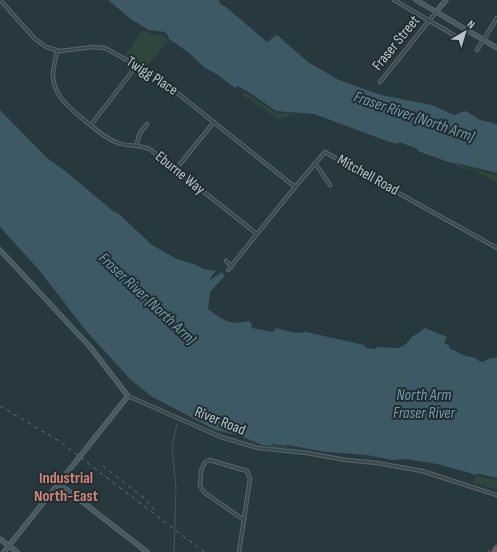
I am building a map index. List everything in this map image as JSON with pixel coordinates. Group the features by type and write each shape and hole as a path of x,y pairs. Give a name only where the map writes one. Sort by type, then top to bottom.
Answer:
{"highway":[{"path":"494,552 497,548"}],"street":[{"name":"Twigg Place","path":"0,0 35,39 46,47 57,50 101,48 114,52 159,77 295,187"},
{"path":"394,0 459,38"},
{"path":"416,0 497,48"},
{"name":"Fraser Street","path":"380,82 446,0"},
{"path":"477,50 497,18"},
{"name":"Eburne Way","path":"57,50 53,73 57,92 66,105 111,141 149,148 257,234"},
{"path":"90,125 137,65"},
{"path":"176,169 214,122"},
{"path":"136,146 140,133 147,124"},
{"name":"Mitchell Road","path":"228,270 325,152 330,153 497,248"},
{"path":"315,163 330,185"},
{"name":"River Road","path":"0,250 91,348 128,396 221,437 258,448 307,453 422,471 497,495"},
{"path":"226,261 232,266"},
{"path":"4,552 128,396"},
{"path":"239,552 244,520 250,479 247,472 210,460 205,462 201,471 200,486 205,493 244,520"},
{"path":"58,483 147,552"},
{"path":"0,539 16,552"}],"green space":[{"path":"143,30 148,33 164,35 168,41 147,66 125,55"},
{"path":"244,92 276,113 294,113 295,115 289,115 280,120 248,98 241,95"},
{"path":"456,164 495,175 497,177 497,182 472,169 465,169 453,165"},
{"path":"476,476 497,480 497,489 472,483"}],"water":[{"name":"Fraser River (North Arm)","path":"108,0 219,0 220,4 226,7 267,42 277,35 308,62 339,80 381,95 432,105 454,115 466,111 480,120 497,125 497,173 448,162 399,142 398,144 387,141 314,114 276,111 238,86 235,88 218,75 204,67 188,52 169,39 167,34 164,32 149,30 131,19"},
{"name":"North Arm Fraser River","path":"0,110 47,158 64,170 113,211 119,214 152,245 177,259 204,269 216,271 210,280 222,272 225,276 210,292 208,309 227,321 249,321 252,328 273,332 276,328 295,333 306,332 364,345 366,348 375,349 378,347 399,348 425,328 447,337 444,343 450,346 449,348 465,356 476,358 483,362 497,357 497,478 480,474 469,475 435,466 262,445 238,435 215,430 151,396 131,380 87,332 39,270 0,227"}],"pier":[{"path":"274,444 326,452 366,455 393,460 406,459 437,464 470,473 472,474 472,477 434,468 333,456 270,445"}],"waterway":[{"path":"174,552 176,488 172,446 177,424"}],"railway":[{"path":"0,406 59,441 204,552"},
{"path":"103,466 145,499 157,513"}],"district":[{"name":"Industrial North-East","path":"66,487"}]}
